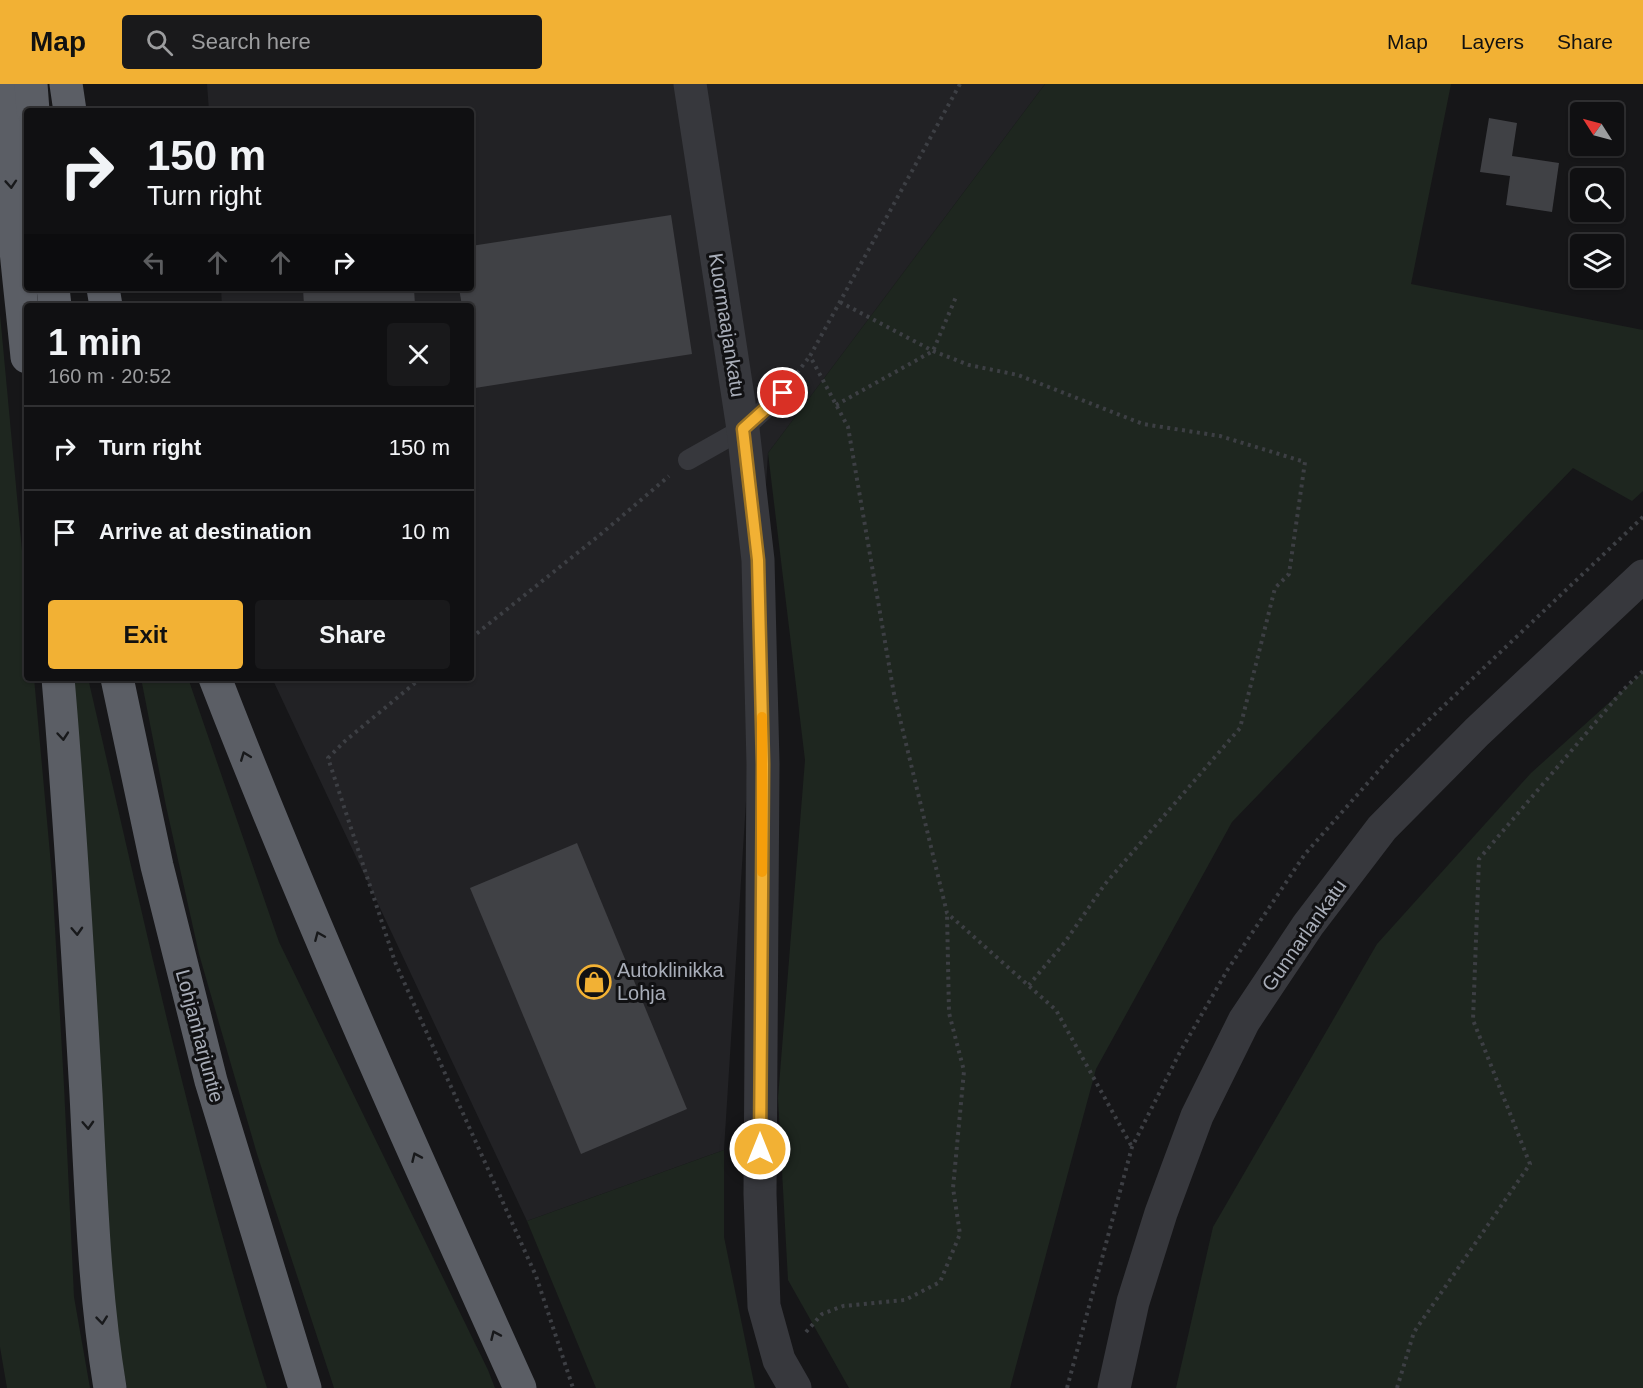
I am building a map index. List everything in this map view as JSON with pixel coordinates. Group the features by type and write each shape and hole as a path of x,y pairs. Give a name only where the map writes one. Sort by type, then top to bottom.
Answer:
{"highway":[{"path":"6,84 6,111 24,326"},
{"path":"31,84 33,108"},
{"path":"66,84 70,108"},
{"path":"58,681 66,764 95,1252 110,1388"},
{"name":"Lohjanharjuntie","path":"118,681 157,866 211,1081 305,1388"},
{"path":"216,681 254,779 342,990 520,1388"}],"street":[{"name":"Kuormaajankatu","path":"690,84 743,429 758,560 763,764 760,1194 764,1306 778,1360 795,1388"},
{"name":"Gunnarlankatu","path":"1114,1388 1133,1302 1161,1213 1197,1116 1244,1021 1308,925 1382,828 1477,732 1643,576"}],"lane":[{"path":"688,460 743,429 783,393"}],"path":[{"path":"778,1360 822,1314 843,1306 905,1300 940,1282 960,1234 953,1188 964,1071 949,1013 947,913 894,694 848,427 810,356 960,84"},
{"path":"836,405 933,351 956,297"},
{"path":"840,302 933,351 969,365 1018,375 1143,424 1220,436 1305,462 1289,574 1275,588 1240,728 1105,884 1065,942 1029,985"},
{"path":"474,636 601,534 688,460"},
{"path":"1397,1388 1414,1332 1530,1164 1473,1020 1479,859 1624,689 1643,671"},
{"path":"417,681 328,758 395,962 536,1276 573,1388"},
{"path":"947,913 1056,1010 1132,1147"}],"shaded area":[{"path":"207,84 1045,84 768,453 724,1150 527,1221 273,681 474,681 474,303 222,303 221,291 474,291 474,108 209,108"},
{"path":"1045,84 1451,84 1411,284 1643,330 1643,491 1632,501 1573,468 1232,822 1096,1069 1010,1388 849,1388 788,1280 778,1098 805,760 768,453"},
{"path":"0,314 24,572 24,681 34,681 52,876 74,1297 90,1388 7,1388 0,1347"},
{"path":"1643,672 1643,1388 1176,1388 1213,1227 1377,944 1531,773"},
{"path":"71,681 89,681 193,1124 267,1388 127,1388 109,1295"},
{"path":"142,681 189,681 279,942 495,1388 334,1388 257,1154 199,954 166,806"},
{"path":"724,1150 724,1237 755,1388 596,1388 527,1221"}],"building":[{"path":"1489,118 1517,123 1512,156 1559,163 1552,212 1506,205 1510,176 1480,172"},
{"path":"671,215 692,354 475,388 474,303 462,303 460,291 474,291 474,246"},
{"path":"303,291 414,291 415,303 304,303"},
{"path":"577,843 687,1109 581,1154 470,888"}],"slow traffic":[{"path":"762,717 762,872"}],"place":[{"name":"Autoklinikka Lohja","path":"594,982"}],"route":[{"path":"760,1149 763,764 758,560 743,429 783,393"}]}
